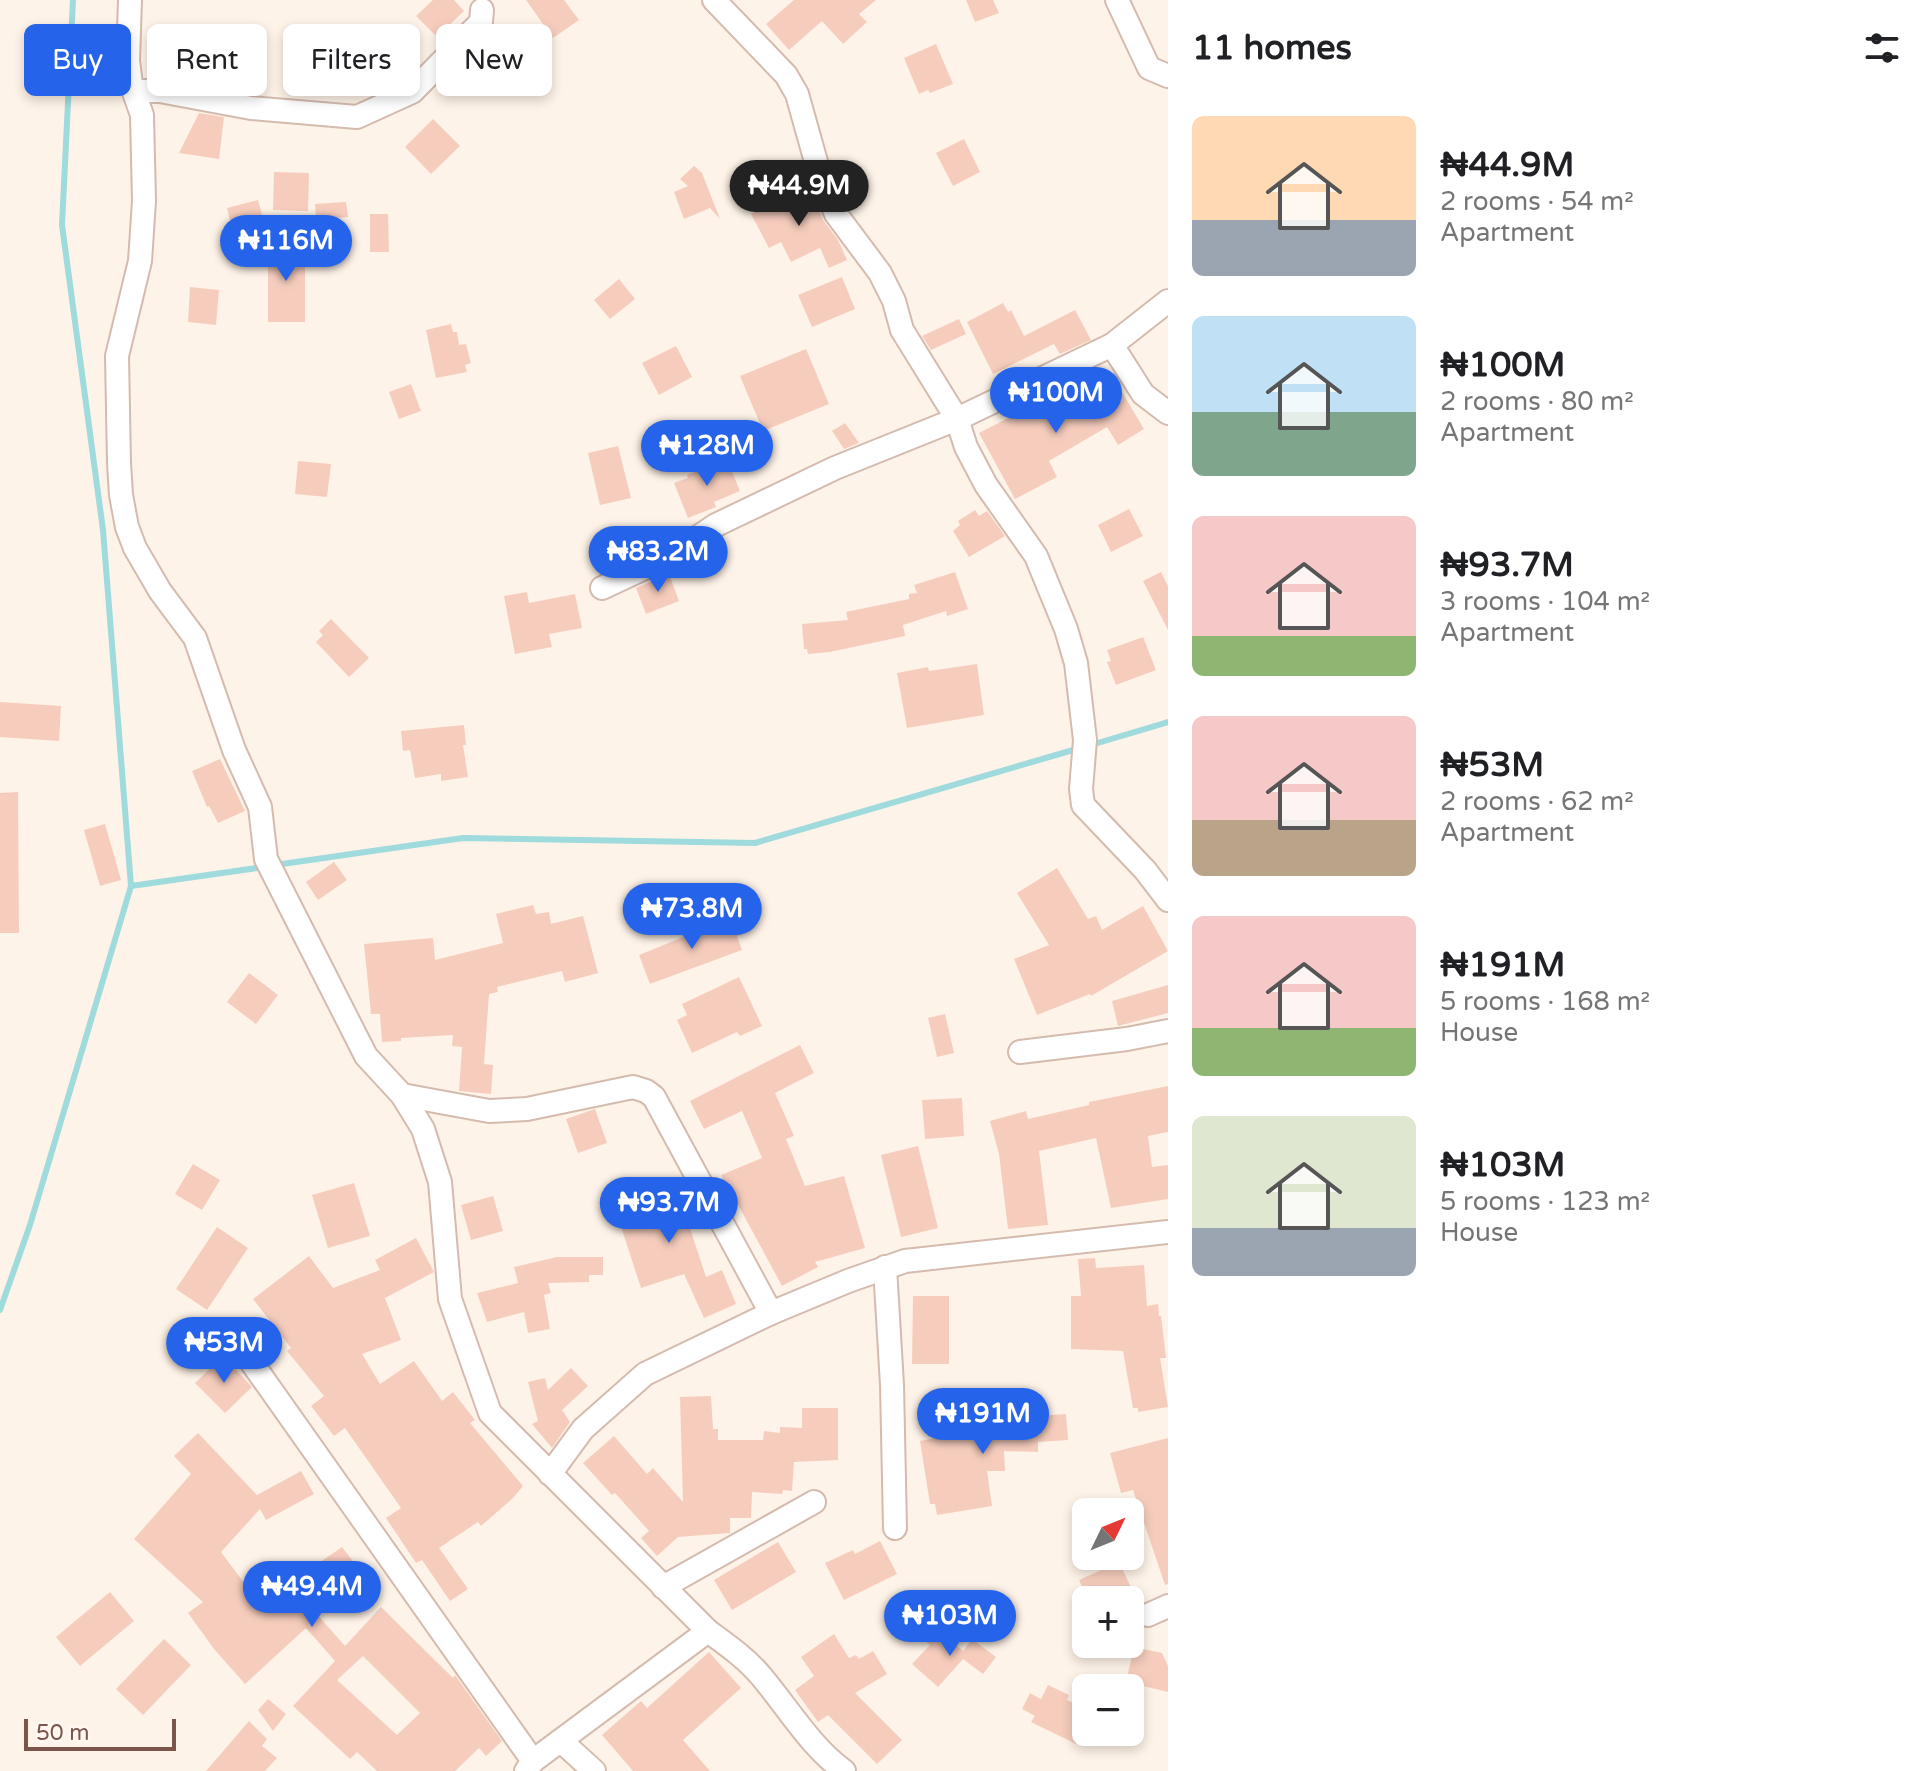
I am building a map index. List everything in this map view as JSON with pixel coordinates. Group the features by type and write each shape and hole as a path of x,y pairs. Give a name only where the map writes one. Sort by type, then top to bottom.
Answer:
{"street":[{"path":"130,0 128,61 142,115 143,235 140,261 117,356 120,474 127,527 135,548 160,591 195,638 234,750 260,807 266,859 366,1056 402,1095 423,1129 437,1172 450,1299 490,1413 708,1631 741,1654 759,1673 806,1737 844,1771"},
{"path":"714,0 786,75 797,94 820,176 836,214 880,273 894,301 902,330 957,419 966,447 986,485 1036,556 1066,629 1076,663 1085,740 1081,789 1083,805 1145,870 1168,900"},
{"path":"1117,0 1149,68 1168,76"},
{"path":"134,91 160,91 251,108 357,117 412,92 481,22 482,10"},
{"path":"602,588 668,557 716,525 835,468 957,419 1112,345 1168,301"},
{"path":"1112,345 1143,394 1168,413"},
{"path":"1020,1052 1168,1031"},
{"path":"402,1095 489,1111 527,1109 633,1087 646,1091 654,1097 771,1313"},
{"path":"550,1474 583,1429 645,1374 771,1313 885,1267 905,1261 1168,1232"},
{"path":"885,1267 892,1385 895,1528"},
{"path":"233,1336 529,1766 708,1631"},
{"path":"663,1587 814,1502"},
{"path":"561,1741 594,1771"}],"building":[{"path":"433,0 454,0 464,11 450,24 436,24 436,36 416,16"},
{"path":"526,0 564,0 579,20 553,38 552,24 543,24"},
{"path":"794,0 876,0 859,14 867,22 843,44 822,21 789,50 766,24"},
{"path":"966,0 993,0 999,13 975,22"},
{"path":"936,44 953,84 919,94 904,58"},
{"path":"199,113 224,117 219,159 179,153"},
{"path":"433,119 460,146 431,174 405,147"},
{"path":"964,139 980,172 953,186 936,153"},
{"path":"694,166 702,173 720,219 710,208 684,219 674,192 688,186 680,179"},
{"path":"274,172 309,173 308,211 273,210"},
{"path":"809,185 823,220 838,240 847,260 829,268 820,248 791,262 781,242 769,248 751,214"},
{"path":"258,200 267,233 235,241 227,208"},
{"path":"346,202 348,217 316,220 315,204"},
{"path":"370,214 388,214 389,252 370,252"},
{"path":"268,243 305,244 305,322 268,322"},
{"path":"842,277 855,309 812,327 798,295"},
{"path":"619,279 635,299 610,319 594,300"},
{"path":"190,287 219,290 216,325 188,322"},
{"path":"1003,303 1008,312 1011,310 1024,336 1075,310 1091,340 1060,354 1054,344 993,374 967,322"},
{"path":"959,319 966,334 931,350 922,336"},
{"path":"451,324 453,332 457,332 459,345 466,344 471,363 465,365 467,372 436,378 426,330"},
{"path":"676,346 692,377 659,395 642,363"},
{"path":"806,349 829,404 763,431 740,376"},
{"path":"1114,379 1144,429 1118,445 1107,427 1049,461 1057,477 1015,499 979,433 1024,410 1027,417 1066,393 1073,404"},
{"path":"411,384 421,411 399,419 389,392"},
{"path":"845,423 859,443 844,449 832,431"},
{"path":"618,446 631,498 600,505 588,453"},
{"path":"727,459 740,491 714,502 716,507 688,518 674,483"},
{"path":"298,461 331,464 327,497 295,494"},
{"path":"1129,509 1143,536 1111,552 1098,525"},
{"path":"975,510 979,516 987,511 1005,536 969,557 953,531 960,525 958,521"},
{"path":"955,572 968,609 947,616 946,611 903,625 905,636 830,652 808,654 804,649 802,624 848,620 846,612 909,599 909,594 917,593 914,585"},
{"path":"1161,572 1168,586 1168,630 1143,581"},
{"path":"669,574 679,601 646,614 636,588"},
{"path":"527,592 529,603 575,594 582,628 549,634 552,647 515,654 504,596"},
{"path":"331,619 369,658 349,677 316,642 323,635 319,631"},
{"path":"1143,637 1156,670 1116,685 1107,662 1111,661 1107,650"},
{"path":"977,664 984,715 907,728 897,673 928,667 929,671"},
{"path":"0,702 61,706 59,741 0,737"},
{"path":"464,725 466,745 463,745 468,777 441,781 441,774 415,778 410,750 403,751 401,731"},
{"path":"220,759 245,811 218,823 207,807 192,771"},
{"path":"18,792 19,933 0,933 0,793"},
{"path":"105,824 121,880 100,886 84,830"},
{"path":"334,862 347,880 318,900 306,882"},
{"path":"1057,868 1088,919 1096,916 1102,930 1143,906 1168,951 1091,996 1037,1015 1014,959 1049,945 1017,893"},
{"path":"533,905 536,914 549,912 551,924 583,916 598,973 565,982 562,971 497,987 498,992 489,994 484,1064 493,1065 491,1094 459,1091 462,1047 452,1046 453,1035 382,1042 380,1014 371,1014 364,944 433,938 435,960 503,943 496,914"},
{"path":"735,916 742,934 737,936 742,950 650,984 639,955"},
{"path":"249,973 278,995 256,1024 227,1002"},
{"path":"739,977 762,1026 740,1036 737,1032 692,1053 677,1020 687,1015 682,1004"},
{"path":"1168,985 1168,1013 1118,1026 1112,1001"},
{"path":"945,1014 954,1053 937,1057 928,1018"},
{"path":"800,1045 814,1073 775,1093 794,1136 786,1139 805,1186 844,1176 865,1248 815,1262 818,1267 782,1286 736,1201 733,1203 721,1175 762,1158 742,1111 704,1129 690,1101"},
{"path":"1168,1086 1168,1132 1148,1136 1152,1167 1168,1165 1168,1199 1111,1208 1096,1138 1039,1151 1048,1225 1008,1229 999,1154 990,1121 1026,1111 1028,1119 1089,1105 1089,1102"},
{"path":"962,1098 964,1136 925,1139 922,1100"},
{"path":"595,1109 607,1143 578,1153 566,1119"},
{"path":"918,1146 938,1228 901,1237 881,1155"},
{"path":"193,1164 220,1180 202,1210 175,1194"},
{"path":"683,1180 695,1220 688,1222 706,1277 722,1270 736,1304 704,1318 684,1274 641,1288 613,1202"},
{"path":"354,1183 370,1236 328,1248 312,1195"},
{"path":"493,1196 503,1231 471,1240 461,1205"},
{"path":"217,1227 248,1248 207,1310 176,1289"},
{"path":"416,1238 434,1272 385,1298 401,1340 362,1354 380,1384 414,1361 442,1401 453,1392 475,1420 470,1423 523,1486 481,1526 478,1522 439,1548 468,1589 450,1601 422,1560 416,1563 386,1518 401,1508 345,1428 334,1436 311,1406 324,1396 287,1351 291,1348 253,1299 309,1256 333,1288 380,1270 375,1260"},
{"path":"557,1257 603,1257 603,1275 589,1275 589,1282 548,1283 551,1293 544,1295 550,1329 528,1333 524,1312 487,1322 477,1293 518,1283 514,1267"},
{"path":"1095,1258 1096,1268 1144,1265 1147,1306 1158,1304 1161,1316 1166,1358 1160,1358 1168,1407 1138,1412 1138,1408 1133,1408 1123,1351 1071,1349 1071,1296 1081,1296 1078,1259"},
{"path":"913,1296 949,1296 949,1364 912,1364"},
{"path":"223,1356 252,1387 225,1413 195,1383"},
{"path":"571,1368 588,1386 562,1410 570,1422 552,1448 532,1424 538,1421 528,1382 545,1378 548,1390"},
{"path":"711,1396 713,1429 718,1429 718,1440 763,1440 764,1431 780,1433 780,1427 802,1428 802,1408 838,1408 838,1460 794,1462 792,1491 783,1490 782,1494 752,1492 751,1518 730,1518 730,1533 678,1537 657,1556 641,1538 649,1531 583,1463 614,1436 647,1474 653,1468 683,1502 680,1397"},
{"path":"1012,1399 1039,1400 1039,1416 1066,1414 1068,1440 1038,1442 1038,1452 1004,1451 1005,1471 987,1471 992,1506 937,1515 935,1504 930,1504 920,1441 1012,1423"},
{"path":"198,1433 257,1495 301,1471 314,1494 266,1520 260,1509 221,1552 260,1604 342,1547 364,1576 315,1612 345,1646 381,1607 453,1678 455,1675 502,1741 486,1756 479,1748 455,1771 377,1771 357,1752 350,1759 293,1706 335,1661 306,1628 245,1684 188,1613 203,1602 134,1539 191,1474 174,1456","holes":["363,1656 420,1713 397,1735 337,1680"]},
{"path":"1168,1438 1168,1584 1165,1585 1144,1523 1144,1498 1136,1498 1133,1490 1121,1493 1110,1453"},
{"path":"880,1541 897,1574 844,1600 825,1563 853,1550 855,1554"},
{"path":"778,1542 796,1572 732,1610 714,1580"},
{"path":"1101,1570 1123,1570 1130,1586 1082,1586 1079,1580"},
{"path":"110,1592 134,1621 80,1666 56,1637"},
{"path":"938,1629 963,1651 972,1639 996,1657 983,1674 963,1659 938,1687 912,1664 930,1645 926,1642"},
{"path":"834,1634 849,1658 856,1655 859,1659 873,1651 887,1674 855,1693 902,1740 877,1764 828,1715 818,1722 795,1690 814,1676 801,1657"},
{"path":"164,1639 191,1665 143,1715 116,1689"},
{"path":"1144,1649 1162,1653 1168,1666 1168,1692 1144,1686 1144,1674 1128,1674 1131,1658 1144,1658"},
{"path":"709,1652 741,1688 683,1740 710,1771 633,1771 602,1735 641,1701 647,1708"},
{"path":"1048,1685 1069,1695 1067,1700 1072,1702 1072,1742 1031,1722 1035,1716 1022,1709 1030,1693 1041,1699"},
{"path":"268,1699 286,1714 273,1731 258,1710"},
{"path":"249,1721 267,1739 262,1746 277,1758 265,1771 206,1771"}],"waterway":[{"path":"0,1310 30,1225 131,886 103,530 62,225 73,0"},
{"path":"1091,745 1168,722"},
{"path":"275,865 463,838 755,843 1080,748"},
{"path":"131,886 264,867"}]}
